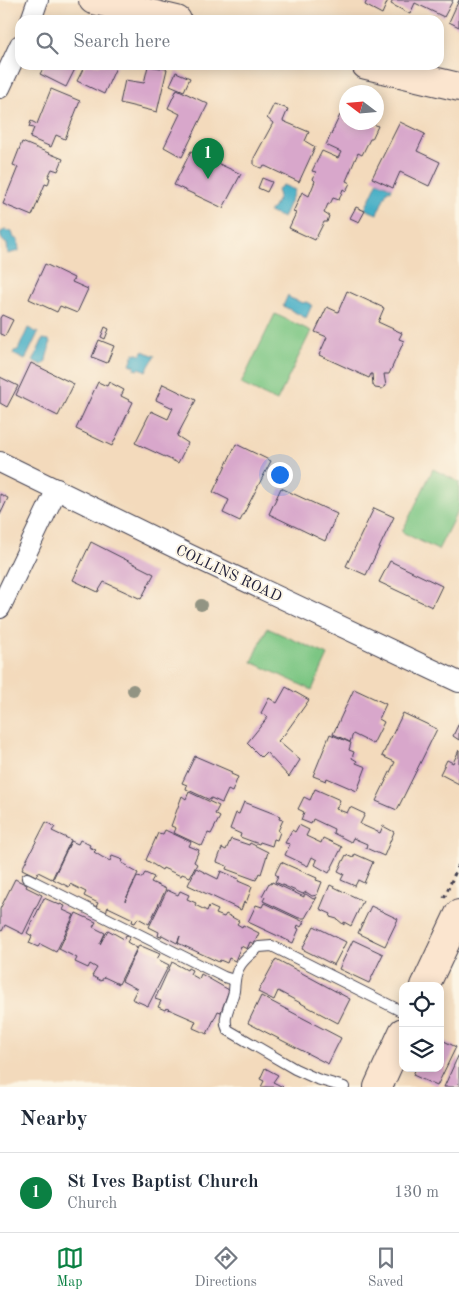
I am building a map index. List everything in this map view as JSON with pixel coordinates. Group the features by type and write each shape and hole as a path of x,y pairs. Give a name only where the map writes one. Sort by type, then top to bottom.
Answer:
{"street":[{"path":"33,15 38,0"},
{"path":"93,0 156,15"},
{"path":"0,88 15,56"},
{"path":"387,70 459,87"},
{"name":"COLLINS ROAD","path":"0,462 190,555 459,682"},
{"path":"0,608 57,489"},
{"path":"427,982 459,914"},
{"path":"378,1087 399,1041"}],"lane":[{"path":"27,878 224,977 234,980"},
{"path":"344,1087 317,1079 295,1069 228,1030 225,1025 226,1016 234,992 234,980 239,968 250,954 259,947 272,946 399,1010"}],"green space":[{"path":"275,314 311,331 277,401 241,384"},
{"path":"433,469 459,482 459,508 438,550 402,532"},
{"path":"267,628 328,655 312,690 252,662"}],"water":[{"path":"378,181 392,188 391,191 388,189 377,214 365,209"},
{"path":"283,185 295,190 283,218 269,212 273,209 279,196 277,190"},
{"path":"5,230 12,232 14,238 18,240 19,251 8,254 7,244 1,236 1,232"},
{"path":"288,295 290,298 312,305 306,318 283,306"},
{"path":"28,328 38,333 25,360 13,354 14,351 18,350"},
{"path":"43,339 49,340 50,345 46,362 42,365 33,361"},
{"path":"143,351 155,356 146,371 140,368 138,370 134,369 135,366 130,364 134,353 141,355"}],"building":[{"path":"367,0 388,0 382,14 365,5"},
{"path":"393,0 453,0 444,17 444,15 440,15 415,3 410,14 391,4"},
{"path":"459,0 459,27 449,22"},
{"path":"42,70 74,70 66,87 40,74"},
{"path":"82,70 115,70 104,94 77,81"},
{"path":"147,70 167,70 157,112 120,103 125,80 144,83"},
{"path":"176,72 190,78 184,91 170,85"},
{"path":"51,89 80,101 65,139 56,135 51,147 30,138 34,128 29,127 31,121 37,124"},
{"path":"177,89 208,104 182,157 164,147 180,114 168,108"},
{"path":"274,104 288,109 283,121 309,132 305,141 315,147 299,182 265,166 261,168 254,165 254,158 273,123 267,118"},
{"path":"339,117 339,130 376,130 362,155 358,153 346,181 350,183 346,191 343,189 339,200 333,198 330,204 328,204 324,213 329,216 327,222 324,222 315,240 289,228 296,213 293,212 302,192 309,196 315,181 313,179 316,172 312,171 322,151 338,158 341,152 326,145"},
{"path":"400,122 425,134 417,151 440,162 429,186 400,172 393,188 372,178"},
{"path":"22,142 63,159 58,171 52,169 48,177 50,178 48,185 45,184 32,216 3,204 18,167 13,165"},
{"path":"191,151 241,174 223,208 174,185"},
{"path":"262,178 272,182 267,192 258,188"},
{"path":"356,207 365,211 359,222 350,218"},
{"path":"45,264 74,278 72,282 88,289 77,313 60,306 57,312 29,299"},
{"path":"347,291 384,308 378,322 402,333 399,339 404,341 389,374 384,374 386,386 382,389 375,388 373,385 372,374 369,378 319,355 327,337 315,332 327,307 338,312"},
{"path":"2,315 13,320 5,336 0,334 0,318"},
{"path":"105,327 109,329 105,339 101,337"},
{"path":"99,340 114,346 107,363 92,357"},
{"path":"31,363 74,384 58,416 16,395"},
{"path":"0,377 18,386 7,407 0,403"},
{"path":"98,382 107,386 109,382 124,390 121,396 133,402 112,446 76,429"},
{"path":"163,384 196,400 177,436 188,443 178,463 135,443 151,411 168,419 173,408 156,400"},
{"path":"236,444 271,461 240,521 223,513 229,500 213,492"},
{"path":"281,488 337,514 325,541 269,514"},
{"path":"0,494 8,498 0,515"},
{"path":"374,508 394,517 366,575 346,566"},
{"path":"91,542 154,574 141,599 104,582 98,592 73,580"},
{"path":"390,561 442,586 432,607 379,582"},
{"path":"286,687 309,700 278,741 300,760 289,777 266,752 261,757 247,743 268,717 261,713 269,698 277,703"},
{"path":"354,689 386,704 379,719 384,722 373,744 353,734 350,742 333,734"},
{"path":"403,713 437,729 397,810 376,801 395,762 382,756"},
{"path":"459,723 459,740 453,736"},
{"path":"330,734 351,743 349,750 354,752 352,758 357,761 356,763 366,767 357,791 327,778 326,781 313,776"},
{"path":"459,750 459,784 440,774 447,760 453,763"},
{"path":"195,756 232,772 231,774 238,777 232,792 228,790 222,803 211,798 210,800 186,789 187,785 182,783"},
{"path":"315,789 340,800 336,809 347,813 350,807 365,814 360,824 380,833 383,826 394,832 384,856 366,848 367,844 353,838 351,842 333,833 334,829 313,819 311,824 301,820 304,812 298,809 304,797 310,800"},
{"path":"189,792 219,806 215,814 220,817 211,834 208,833 202,846 174,833 176,828 171,826 182,796 186,799"},
{"path":"244,802 280,816 279,819 283,820 278,831 280,832 277,840 274,839 272,846 260,842 259,844 240,837 241,834 230,829 236,813 239,814"},
{"path":"46,822 55,827 52,831 71,840 52,879 38,872 36,876 22,869"},
{"path":"299,825 309,830 306,836 321,843 323,838 342,847 329,873 315,865 317,860 312,857 308,866 285,855 290,844 285,843 292,830 295,832"},
{"path":"165,830 191,842 189,846 199,850 194,862 197,864 190,877 182,874 181,876 163,868 162,870 146,860 158,833 163,834"},
{"path":"231,839 249,845 250,843 268,852 261,874 259,873 256,880 226,869 227,866 217,862 222,848 226,850"},
{"path":"80,840 90,845 89,847 96,850 94,852 102,857 110,861 112,856 123,860 122,863 138,873 125,901 137,877 142,878 145,873 154,877 151,882 166,889 149,924 138,918 135,923 132,922 133,919 108,907 106,912 96,907 98,903 84,896 86,892 70,884 69,887 53,879 71,841 78,844"},
{"path":"355,854 373,862 364,883 358,880 355,886 341,880 344,874 338,871 346,855 353,858"},
{"path":"281,862 322,882 317,895 312,896 306,892 303,894 275,882 278,876 275,874"},
{"path":"196,868 218,879 221,871 252,887 241,910 188,885"},
{"path":"15,879 42,895 23,934 5,925 2,931 0,930 0,909"},
{"path":"272,882 304,897 306,894 313,899 317,897 305,918 299,918 263,901 265,897 262,896 269,883 271,884"},
{"path":"330,885 363,901 351,926 344,922 344,925 337,919 330,917 331,914 320,909"},
{"path":"167,890 178,895 180,891 189,895 187,899 196,903 195,905 207,911 209,906 218,910 216,914 224,917 226,914 239,921 237,924 242,927 243,925 259,933 254,944 250,942 247,949 241,946 235,961 229,958 227,963 220,960 219,962 178,943 180,936 177,943 162,935 161,937 158,936 159,932 149,927"},
{"path":"44,898 65,906 63,910 74,915 56,952 40,944 38,947 29,943 32,936 27,933"},
{"path":"264,903 302,921 305,920 301,927 298,925 297,928 299,929 293,943 248,922 256,905 262,907"},
{"path":"371,906 398,919 385,946 358,933"},
{"path":"76,913 96,922 93,927 105,933 100,944 108,930 124,939 126,935 130,937 127,942 137,948 119,984 104,977 101,981 92,976 97,968 90,964 88,968 75,962 77,958 59,949"},
{"path":"314,926 346,942 334,965 302,949"},
{"path":"353,940 383,954 369,983 339,969"},
{"path":"139,945 160,954 157,959 169,965 148,1006 132,999 137,989 122,981"},
{"path":"276,959 350,999 338,1023 278,991 274,1000 258,992"},
{"path":"172,962 187,970 188,968 192,970 190,974 199,979 201,974 229,990 221,1012 218,1011 207,1034 193,1028 196,1021 166,1008 165,1010 158,1007 161,1001 155,999"},
{"path":"261,996 341,1038 328,1064 248,1023"},
{"path":"444,1041 456,1047 444,1072"},
{"path":"459,1054 459,1087 444,1087"},
{"path":"265,1068 278,1075 273,1082 283,1087 261,1087 264,1081 260,1079"},
{"path":"414,1072 444,1072 437,1086 413,1075"}],"place":[{"name":"St Ives Baptist Church","path":"208,179"}]}
